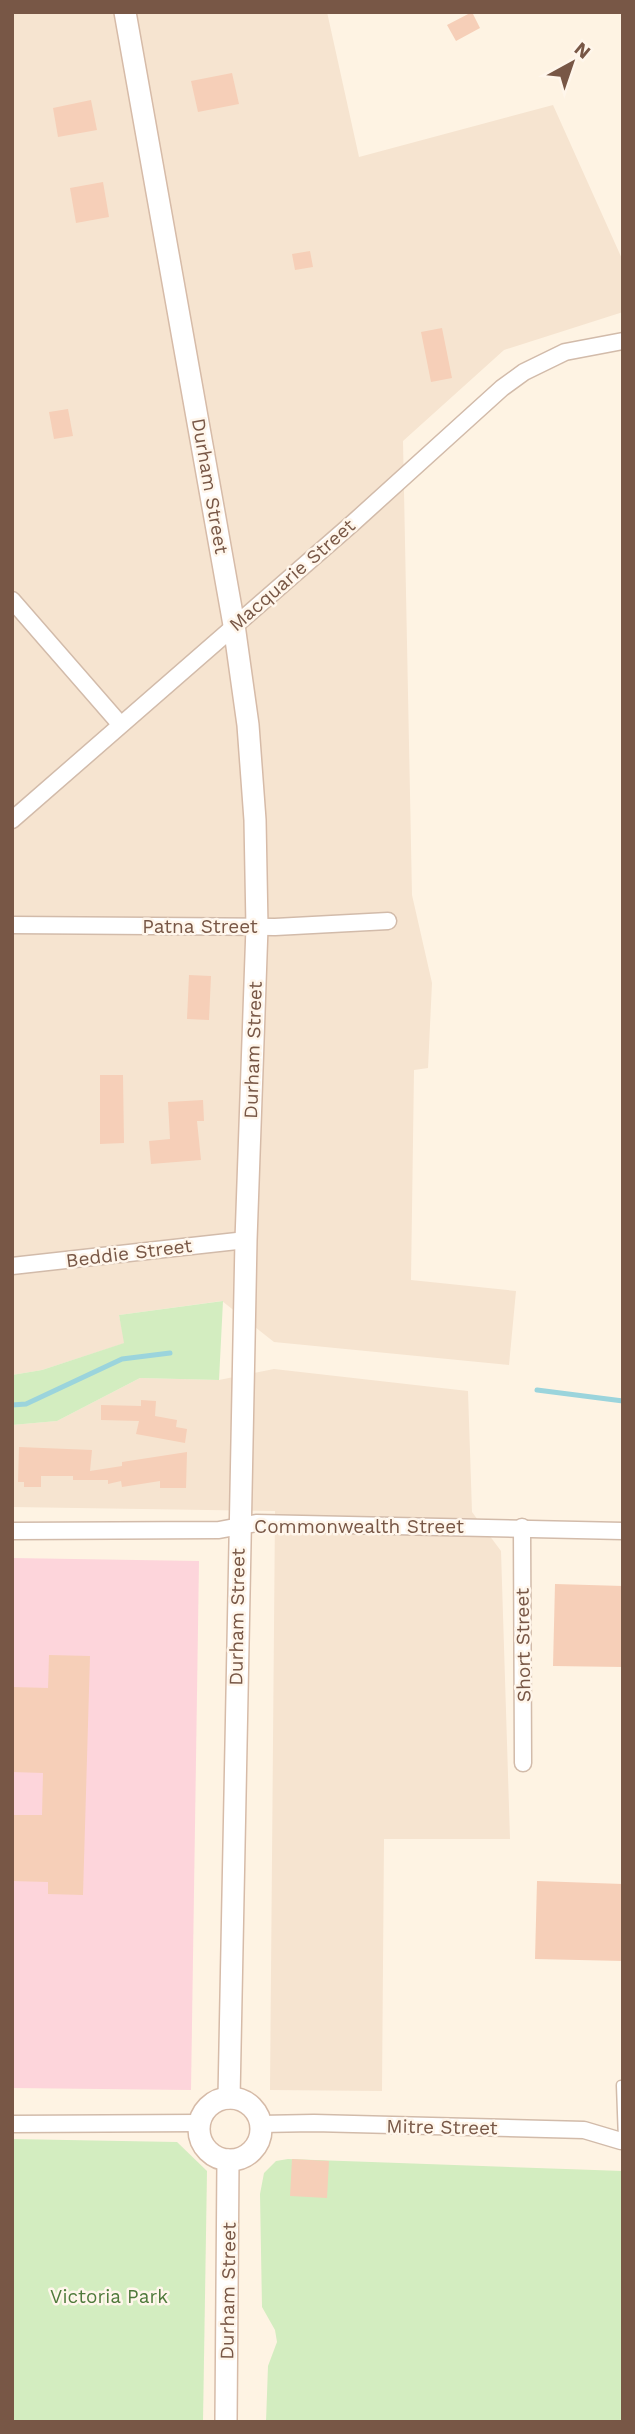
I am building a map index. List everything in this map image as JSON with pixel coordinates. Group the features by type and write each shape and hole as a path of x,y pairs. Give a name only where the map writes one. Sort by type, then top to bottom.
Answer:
{"main road":[{"name":"Durham Street","path":"125,12 234,625 248,725 256,820 257,927 239,1526 229,2098"},
{"path":"229,2098 238,2099 253,2108 260,2124 258,2142 246,2156 228,2160 205,2148 199,2123 206,2108 213,2103 229,2098"},
{"name":"Durham Street","path":"226,2422 228,2160"}],"street":[{"name":"Macquarie Street","path":"12,820 354,522 502,388 548,359 582,347 623,341"},
{"path":"12,600 120,724"},
{"name":"Patna Street","path":"12,925 257,927 387,921"},
{"name":"Beddie Street","path":"12,1266 246,1240"},
{"name":"Commonwealth Street","path":"12,1531 219,1530 256,1523 623,1531"},
{"name":"Short Street","path":"522,1527 523,1763"},
{"path":"12,2124 199,2123"},
{"name":"Mitre Street","path":"260,2124 584,2130 622,2140"}],"lane":[{"path":"621,2085 622,2140"}],"shaded area":[{"path":"12,12 327,12 359,157 553,105 623,261 623,312 504,350 403,441 412,895 432,983 428,1068 414,1070 411,1280 516,1291 509,1365 274,1342 222,1301 119,1315 125,1343 42,1370 12,1375"},
{"path":"274,1369 468,1391 472,1512 501,1551 510,1839 384,1839 382,2091 270,2090 275,1511 12,1507 12,1425 57,1421 140,1378 219,1380"},
{"path":"12,1558 199,1561 191,2090 12,2088"}],"green space":[{"path":"223,1301 219,1380 140,1378 57,1421 12,1425 12,1375 42,1370 124,1343 119,1315"},
{"name":"Victoria Park","path":"12,2139 177,2142 207,2171 203,2422 12,2422"},
{"path":"288,2159 623,2171 623,2422 266,2422 268,2366 277,2342 275,2330 262,2307 260,2194 264,2173 276,2161"}],"building":[{"path":"472,12 480,28 456,41 447,25"},
{"path":"232,73 239,104 198,112 191,81"},
{"path":"91,100 97,130 58,137 53,108"},
{"path":"103,182 109,217 76,223 70,188"},
{"path":"310,251 313,267 295,270 292,254"},
{"path":"442,328 452,378 431,382 421,332"},
{"path":"68,409 73,436 54,439 49,412"},
{"path":"189,975 211,976 209,1020 187,1019"},
{"path":"100,1075 123,1075 124,1143 100,1144"},
{"path":"203,1100 204,1121 197,1121 201,1160 151,1164 149,1141 170,1139 168,1102"},
{"path":"141,1400 156,1401 155,1416 177,1420 176,1427 187,1429 185,1443 136,1434 139,1421 101,1420 101,1405 141,1406"},
{"path":"19,1447 92,1450 90,1471 122,1466 122,1462 187,1452 186,1488 160,1488 160,1481 122,1487 121,1481 108,1484 108,1480 73,1480 73,1476 41,1476 41,1487 24,1487 24,1482 18,1482"},
{"path":"555,1584 623,1586 623,1667 553,1666"},
{"path":"49,1655 90,1656 83,1895 48,1894 48,1882 12,1881 12,1815 42,1815 43,1773 12,1772 12,1687 48,1688"},
{"path":"537,1881 623,1884 623,1961 535,1959"},
{"path":"292,2159 329,2161 327,2198 290,2196"}],"waterway":[{"path":"12,1405 26,1404 122,1359 170,1353"},
{"path":"537,1390 623,1401"}]}
